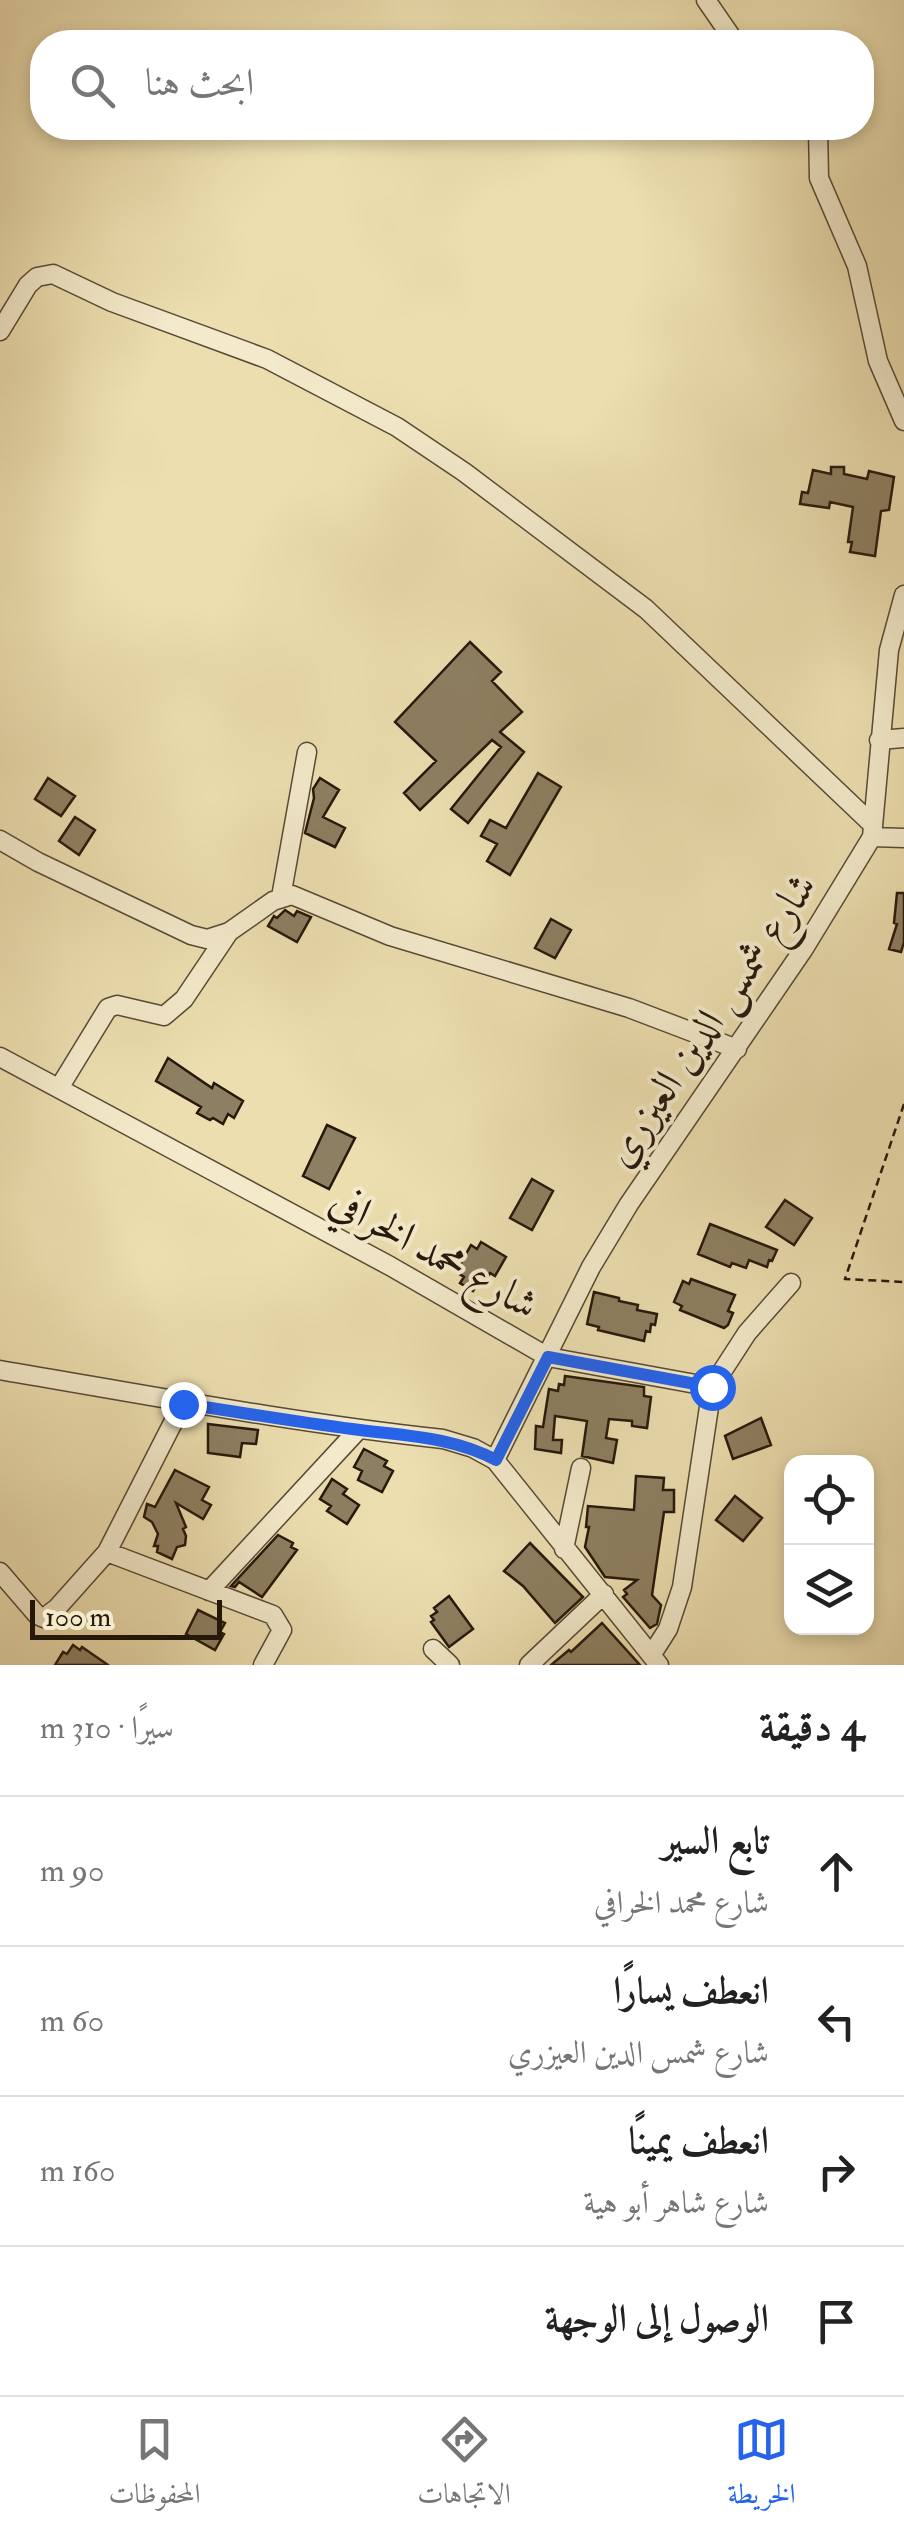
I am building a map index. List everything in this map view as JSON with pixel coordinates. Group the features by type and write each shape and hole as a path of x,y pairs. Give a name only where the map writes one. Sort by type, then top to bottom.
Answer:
{"street":[{"path":"706,0 727,30"},
{"path":"818,140 819,178 858,266 881,371 904,421"},
{"path":"0,331 28,286 37,278 53,274 112,302 268,360 397,427 451,462 646,609 872,831 904,838"},
{"name":"شارع شمس الدين العيزري","path":"496,1460 591,1267 737,1049 872,831 888,650 904,595"},
{"path":"880,740 904,738"},
{"path":"281,897 306,752"},
{"path":"0,840 191,935 207,939 229,932 281,897 305,898 342,918 390,936 629,1008 737,1049"},
{"path":"59,1088 108,1008 117,1004 164,1016 184,999 229,932"},
{"name":"شارع محمد الخرافي","path":"0,1056 390,1266 548,1357 712,1387"},
{"path":"656,1660 682,1587 712,1387 747,1332 791,1283"},
{"path":"0,1370 147,1394 183,1404 443,1439 473,1448 496,1460 656,1660"},
{"path":"0,1572 37,1615 44,1618 57,1608 107,1552 183,1404"},
{"path":"208,1591 358,1430"},
{"path":"564,1549 580,1468"},
{"path":"107,1552 278,1619 280,1636 263,1665"},
{"path":"529,1665 604,1594"},
{"path":"433,1649 450,1665"}],"path":[{"path":"904,1104 845,1279 904,1282"}],"building":[{"path":"831,467 844,467 844,474 867,479 869,471 894,477 889,510 881,511 875,556 850,552 853,507 830,502 829,508 800,504 802,492 808,493 813,470 831,474"},
{"path":"470,642 501,672 492,681 522,712 500,732 524,752 468,823 451,809 501,747 492,740 420,810 404,793 436,761 395,722"},
{"path":"538,773 561,787 510,875 487,861 497,844 481,836 490,820 506,828"},
{"path":"48,778 75,796 61,816 35,799"},
{"path":"320,778 339,790 323,817 345,828 335,847 305,833 313,789"},
{"path":"75,817 95,830 79,855 59,841"},
{"path":"897,893 904,893 901,952 889,949 897,924"},
{"path":"285,910 294,916 297,911 311,917 297,942 268,926 274,916 277,918"},
{"path":"551,919 571,930 555,958 535,948"},
{"path":"168,1058 212,1088 214,1083 243,1101 234,1118 228,1114 223,1124 210,1120 197,1113 201,1107 156,1081"},
{"path":"327,1125 355,1138 329,1189 303,1176"},
{"path":"532,1179 553,1191 532,1230 510,1218"},
{"path":"785,1200 812,1218 794,1245 766,1227"},
{"path":"710,1224 777,1250 772,1261 767,1267 749,1260 746,1268 732,1263 730,1267 698,1254"},
{"path":"481,1242 506,1257 495,1276 490,1273 473,1291 460,1283 464,1277 456,1272 471,1245 477,1249"},
{"path":"691,1279 735,1295 728,1311 733,1313 724,1328 680,1310 682,1306 674,1302 683,1281 689,1284"},
{"path":"594,1292 657,1314 644,1341 587,1324"},
{"path":"565,1376 644,1387 644,1396 651,1397 647,1428 632,1426 632,1421 609,1419 606,1438 617,1440 613,1463 582,1456 587,1421 555,1416 553,1440 562,1440 561,1453 535,1449 536,1426 543,1427 549,1389 558,1391"},
{"path":"761,1418 771,1445 733,1459 725,1436"},
{"path":"208,1424 258,1430 256,1444 242,1443 240,1457 208,1453"},
{"path":"364,1449 387,1461 384,1466 393,1471 382,1492 358,1480 362,1471 354,1467"},
{"path":"175,1470 209,1487 202,1500 211,1505 203,1519 176,1503 186,1536 185,1545 177,1547 172,1559 157,1552 158,1546 154,1546 158,1534 144,1517 147,1504 155,1507"},
{"path":"636,1476 664,1478 663,1490 674,1490 674,1512 664,1512 652,1595 661,1605 657,1624 650,1628 623,1597 627,1594 624,1590 637,1580 605,1577 585,1547 588,1506 634,1510"},
{"path":"332,1479 347,1489 343,1494 359,1505 347,1524 327,1511 331,1506 320,1499"},
{"path":"735,1496 762,1518 743,1541 716,1520"},
{"path":"278,1535 293,1543 291,1547 297,1550 262,1597 239,1582 231,1586"},
{"path":"530,1543 583,1597 555,1623 523,1586 504,1571"},
{"path":"449,1596 473,1629 449,1647 431,1622 431,1616 437,1612 434,1608"},
{"path":"198,1610 225,1623 215,1650 186,1634"},
{"path":"602,1623 640,1665 551,1665 571,1652"},
{"path":"73,1645 80,1650 82,1647 108,1665 55,1665"}],"route":[{"path":"183,1404 443,1439 496,1460 548,1357 712,1387"}]}
